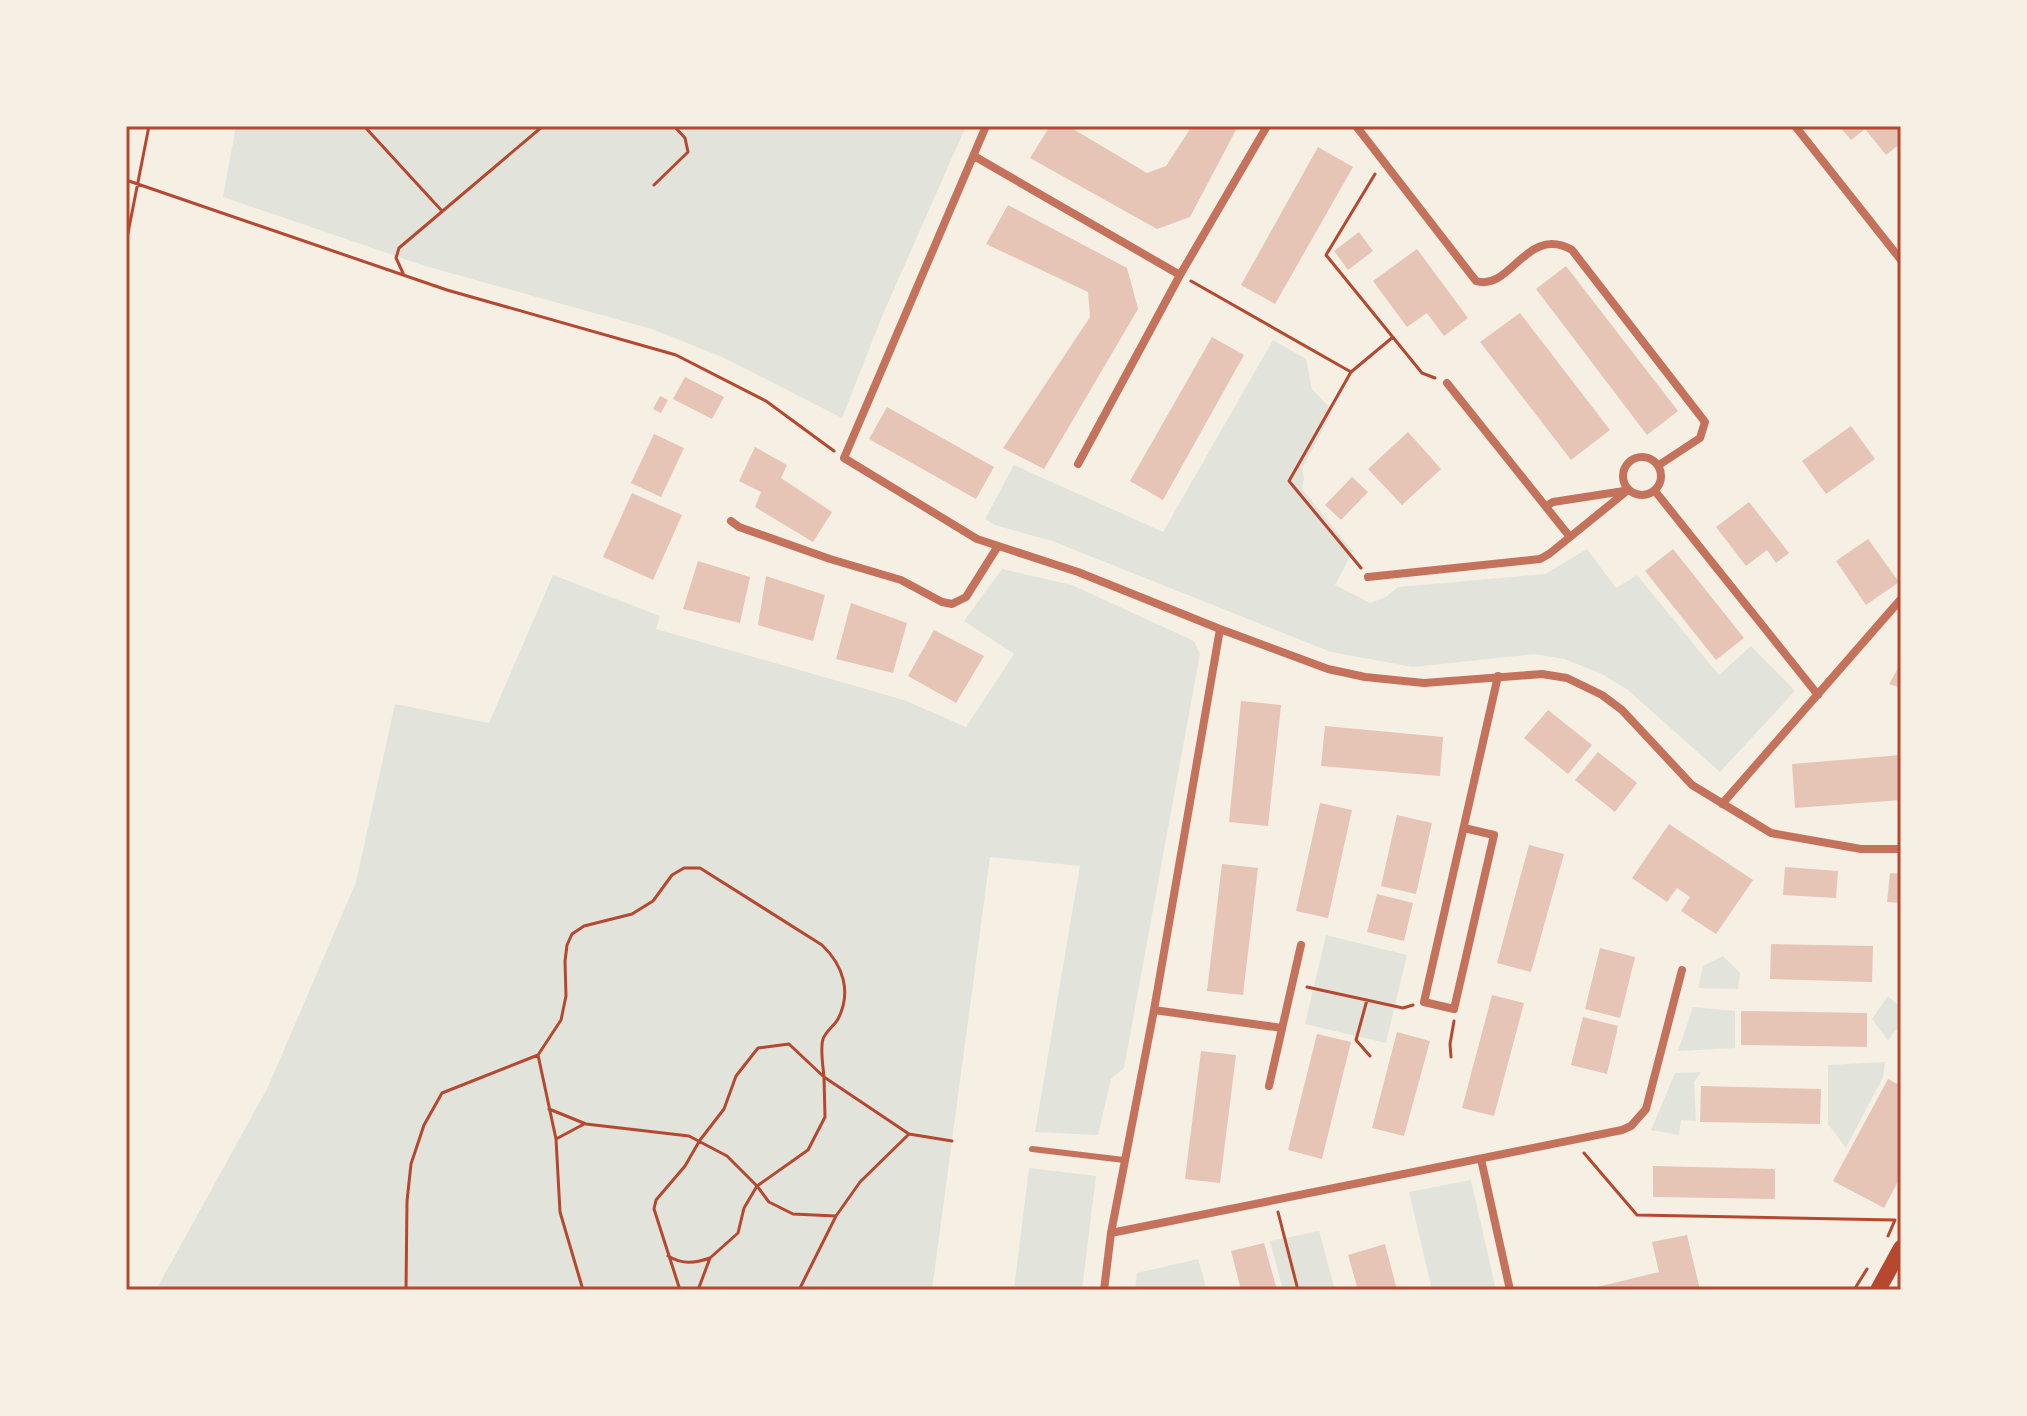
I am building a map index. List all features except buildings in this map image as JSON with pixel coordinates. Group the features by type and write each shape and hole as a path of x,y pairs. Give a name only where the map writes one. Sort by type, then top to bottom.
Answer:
{"main road":[{"path":"1878,1290 1901,1248"}],"street":[{"path":"986,126 844,458 977,539 1078,572 1328,669 1365,677 1424,683 1542,674 1567,678 1587,686 1622,710 1692,785 1771,833 1861,849 1901,849"},
{"path":"1078,464 1180,275 1267,126"},
{"path":"1356,126 1476,281 1493,280 1541,245 1558,244 1572,250 1705,422 1700,438 1659,465"},
{"path":"1795,126 1901,260"},
{"path":"974,156 1180,275"},
{"path":"1447,383 1570,537"},
{"path":"1546,506 1553,502 1628,490 1644,495 1655,491 1661,482 1659,465 1648,457 1636,457 1630,461 1623,472 1628,490"},
{"path":"1368,577 1540,559 1628,490"},
{"path":"1655,491 1818,695"},
{"path":"731,521 739,527 830,559 901,580 942,602 952,604 966,597 998,546"},
{"path":"1722,804 1901,599"},
{"path":"1104,1290 1111,1233 1154,1010 1220,629"},
{"path":"1464,828 1494,835 1454,1009 1424,1002 1498,676"},
{"path":"1269,1086 1301,945"},
{"path":"1111,1233 1576,1140 1631,1126 1646,1109 1682,970"},
{"path":"1154,1010 1282,1028"},
{"path":"1481,1159 1510,1290"}],"lane":[{"path":"1032,1149 1124,1160"}],"path":[{"path":"126,243 149,126"},
{"path":"364,126 442,211"},
{"path":"403,274 396,258 399,248 543,126"},
{"path":"654,185 688,152 685,138 674,126"},
{"path":"1384,161 1326,255 1422,373 1447,383"},
{"path":"126,180 447,290 676,355 766,401 844,458"},
{"path":"1180,275 1351,372"},
{"path":"1368,577 1289,481 1351,372 1393,337"},
{"path":"406,1290 407,1201 411,1164 424,1125 442,1093 538,1055 561,1020 566,996 567,945 572,934 584,926 632,914 653,901 672,875 684,868 700,868 822,945 838,962 845,996 839,1017 822,1041 825,1117 808,1150 757,1186 744,1208 738,1233 710,1258 695,1263 677,1261 668,1256"},
{"path":"1293,983 1403,1008 1424,1002"},
{"path":"1367,1000 1356,1040 1370,1056"},
{"path":"1451,1057 1454,1009"},
{"path":"680,1290 654,1209 656,1200 685,1166 724,1109 736,1076 758,1048 789,1044 824,1077 909,1134 952,1141"},
{"path":"538,1055 556,1139 560,1212 583,1290"},
{"path":"549,1109 586,1124 689,1136 700,1140 727,1156 769,1202 793,1214 836,1216"},
{"path":"556,1139 586,1124"},
{"path":"799,1290 836,1216 860,1182 909,1134"},
{"path":"1576,1140 1637,1215 1895,1220"},
{"path":"1275,1200 1298,1290"},
{"path":"698,1290 710,1258"}],"shaded area":[{"path":"236,126 966,126 883,314 842,418 722,357 652,329 425,266 223,197"},
{"path":"1273,340 1306,359 1312,389 1333,411 1302,469 1302,489 1353,551 1335,585 1370,603 1386,597 1398,587 1545,574 1587,549 1616,588 1637,575 1719,675 1751,646 1795,691 1720,772 1628,690 1600,673 1564,659 1535,654 1413,667 1331,652 1052,541 995,525 985,519 1014,465 1163,532"},
{"path":"1002,569 1072,585 1194,641 1200,654 1124,1068 1111,1079 1098,1135 1035,1132 1080,866 990,857 932,1290 156,1290 268,1087 356,882 395,704 489,723 553,575 660,616 656,629 904,700 966,727 1014,654 964,621"},
{"path":"1326,935 1407,955 1386,1043 1305,1024"},
{"path":"1723,956 1740,973 1738,989 1698,988 1703,966"},
{"path":"1888,996 1901,1008 1901,1023 1888,1041 1872,1019"},
{"path":"1693,1007 1735,1011 1735,1048 1678,1051"},
{"path":"1885,1062 1883,1077 1846,1148 1828,1124 1828,1065"},
{"path":"1701,1072 1694,1082 1696,1121 1681,1120 1679,1135 1651,1130 1675,1073"},
{"path":"1029,1168 1096,1176 1082,1290 1014,1290"},
{"path":"1471,1180 1496,1290 1432,1290 1409,1192"},
{"path":"1319,1231 1335,1290 1283,1290 1270,1241"},
{"path":"1198,1259 1207,1290 1135,1290 1137,1273"}]}
